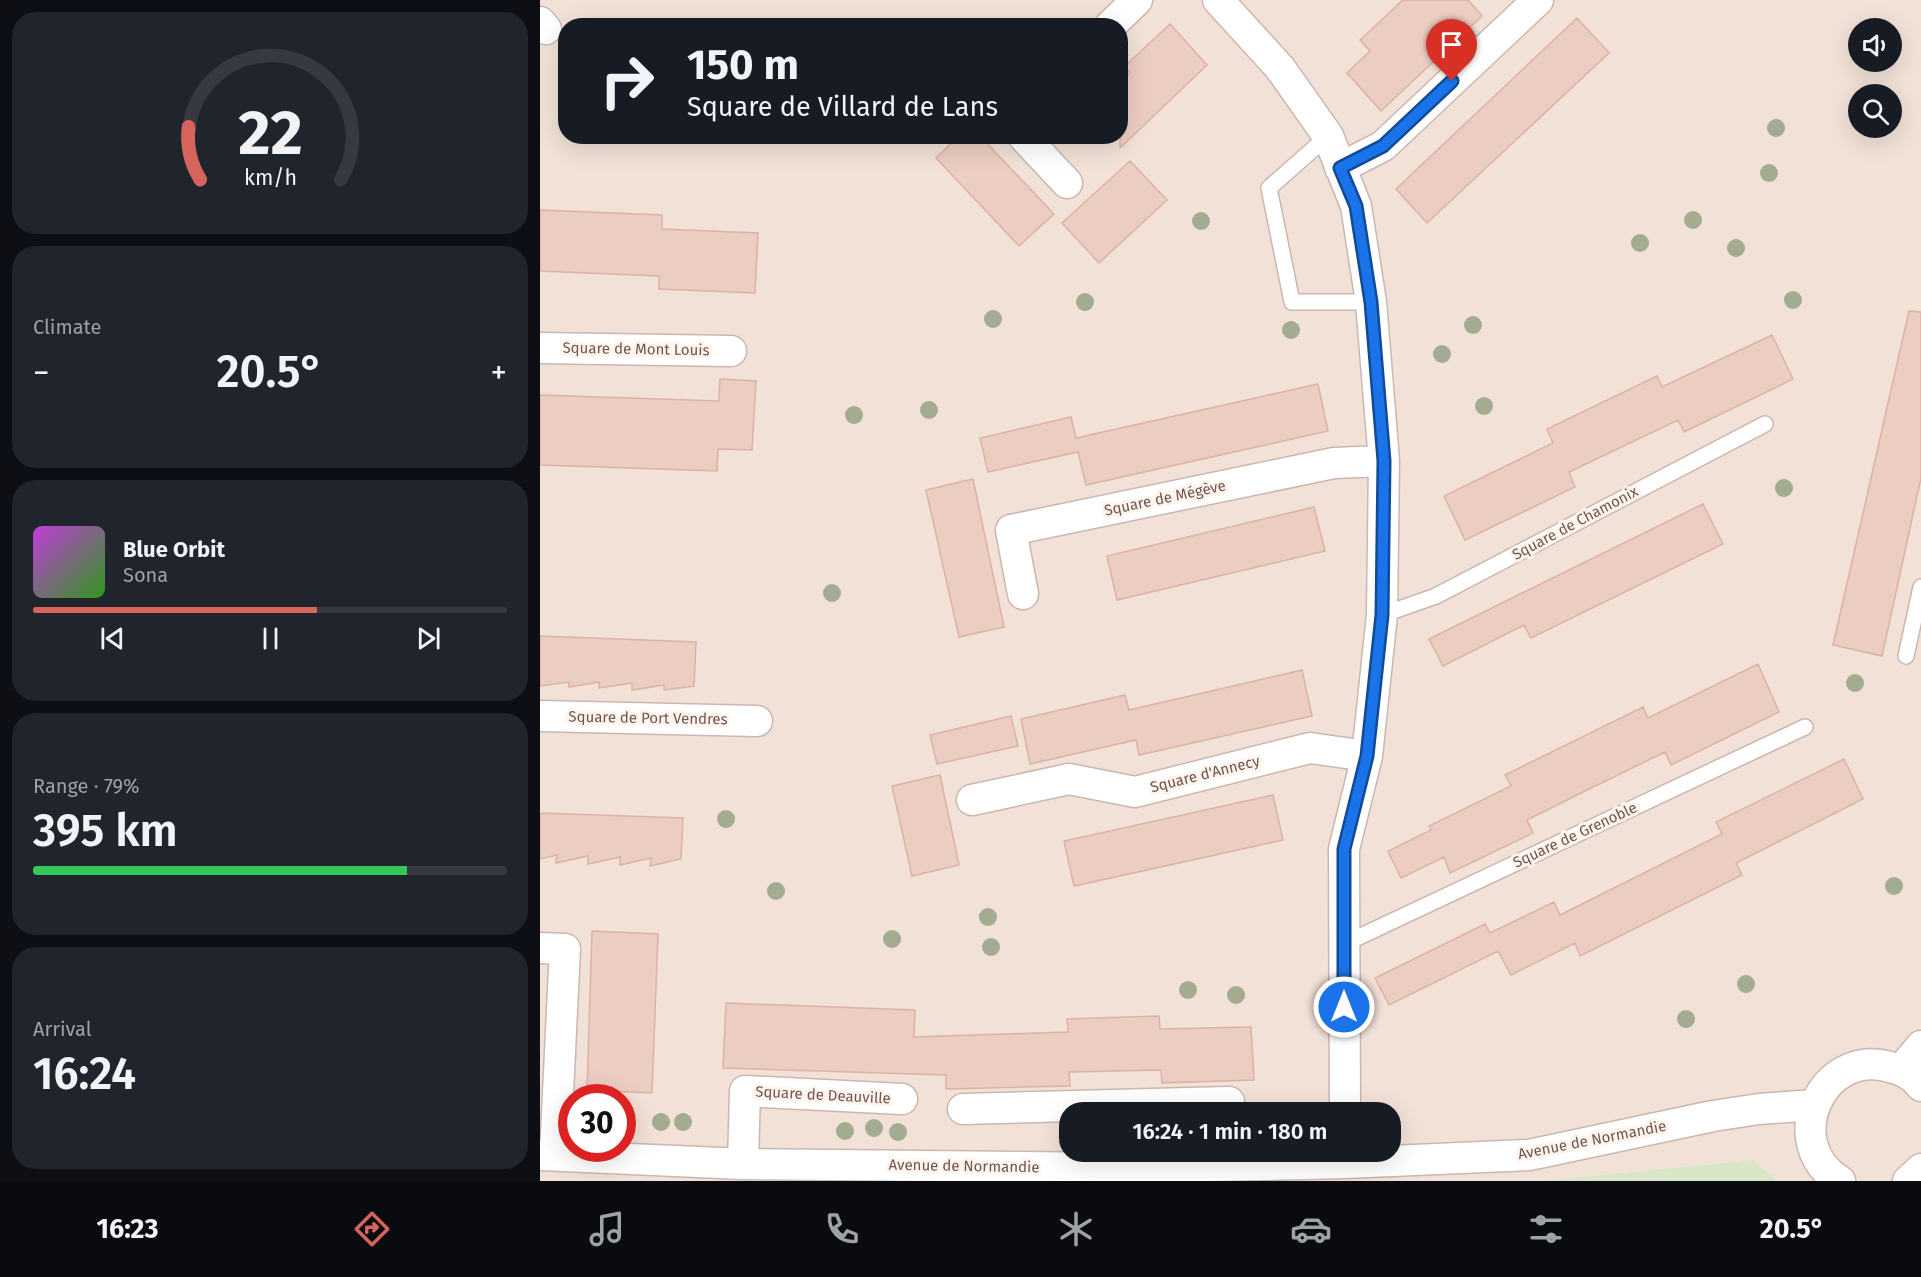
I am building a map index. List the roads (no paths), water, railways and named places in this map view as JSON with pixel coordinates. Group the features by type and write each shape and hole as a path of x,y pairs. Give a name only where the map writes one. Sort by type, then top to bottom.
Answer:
{"street":[{"path":"1118,18 1137,0"},
{"path":"1218,0 1280,68 1328,136 1356,206 1371,302 1384,461 1382,615 1367,756 1344,849 1345,1102"},
{"path":"1340,168 1383,146 1538,0"},
{"path":"1030,144 1067,183"},
{"name":"Square de Mont Louis","path":"540,348 731,351"},
{"name":"Square de Mégève","path":"1023,594 1011,530 1334,463 1384,461"},
{"name":"Square de Port Vendres","path":"540,716 757,721"},
{"name":"Square d'Annecy","path":"972,800 1069,779 1135,792 1310,748 1367,756"},
{"path":"540,948 565,949 548,1155"},
{"path":"1840,1181 1821,1162 1812,1144 1810,1124 1814,1104 1825,1087 1841,1073 1860,1065 1881,1064 1911,1078 1921,1046"},
{"name":"Square de Deauville","path":"743,1164 745,1091 902,1099"},
{"name":"Avenue de Normandie","path":"1401,1157 1529,1155 1713,1116 1814,1104"},
{"path":"963,1109 1059,1109"},
{"name":"Avenue de Normandie","path":"548,1155 743,1164 1059,1161"},
{"path":"1908,1181 1921,1169"}],"lane":[{"path":"1328,136 1269,188 1292,302 1371,302"},
{"name":"Square de Chamonix","path":"1382,615 1436,596 1765,424"},
{"path":"1906,656 1921,587"},
{"name":"Square de Grenoble","path":"1344,944 1805,727"}]}
